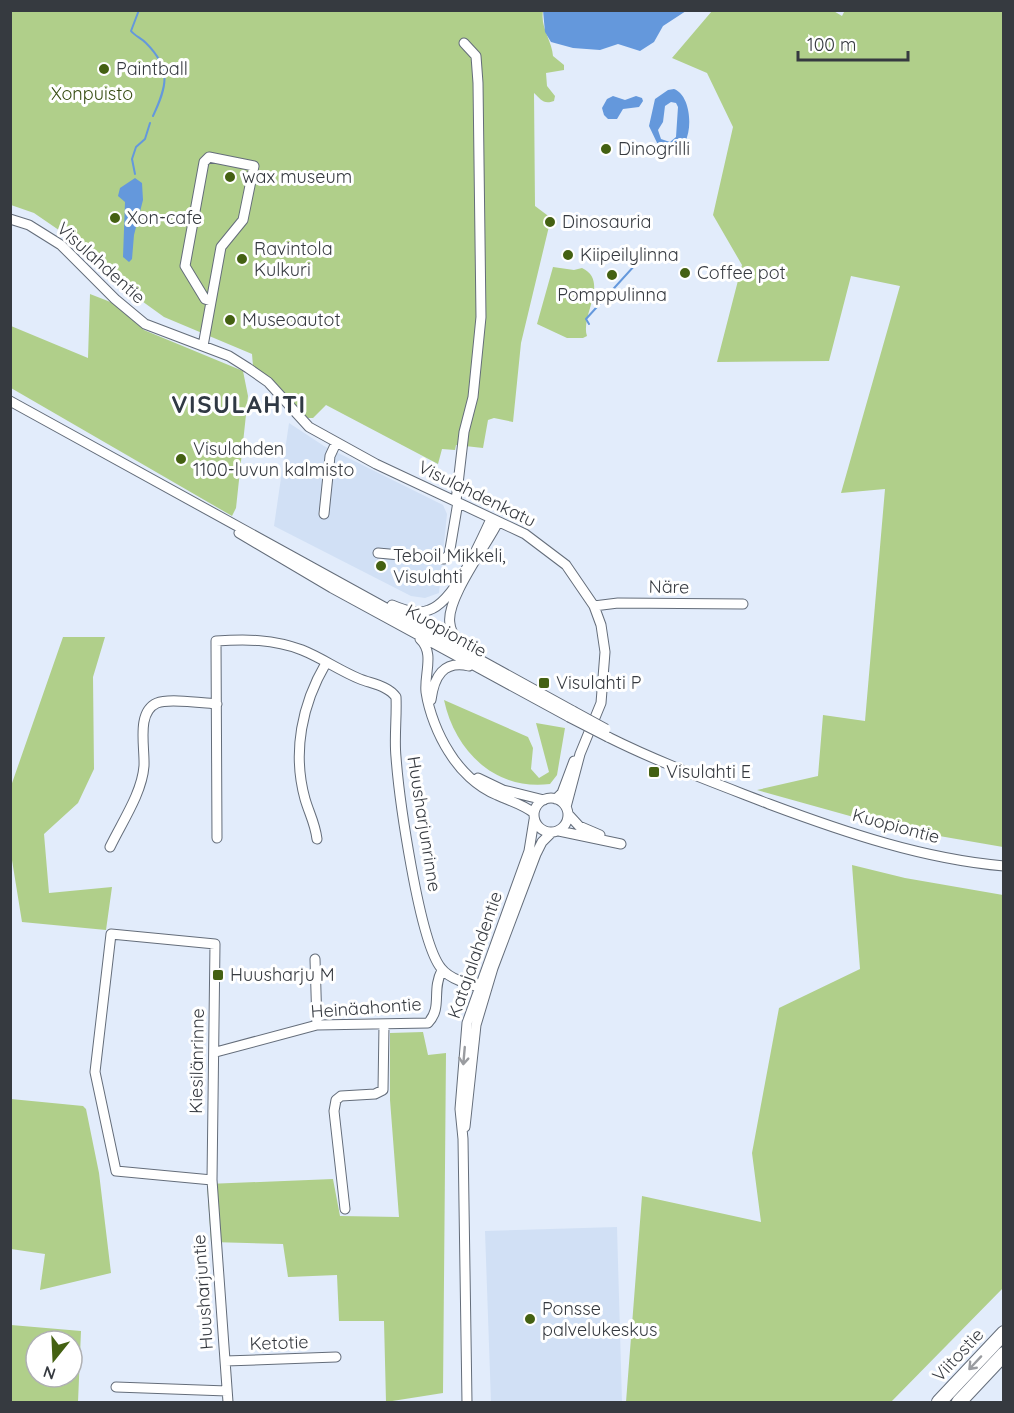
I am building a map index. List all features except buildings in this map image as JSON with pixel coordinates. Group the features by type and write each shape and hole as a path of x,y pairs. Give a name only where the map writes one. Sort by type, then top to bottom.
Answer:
{"highway":[{"name":"Viitostie","path":"941,1400 1004,1333"},
{"name":"Viitostie","path":"959,1402 1004,1354"}],"street":[{"path":"378,553 444,559 449,555 464,432 477,368 481,317 477,65 476,56 464,43"},
{"path":"203,346 221,247 243,220 254,166 209,158 204,162 185,266 205,299 211,301"},
{"name":"Visulahdentie","path":"10,219 29,225 61,245 115,299 145,324 203,346"},
{"name":"Visulahdenkatu","path":"203,346 229,356 256,374 309,428 525,534 552,552 577,579 594,606 601,625 605,682 601,704 580,754 567,810"},
{"name":"Kuopiontie","path":"10,400 202,508 344,584 516,684"},
{"path":"324,514 330,456 336,443"},
{"name":"Kuopiontie","path":"202,508 261,548 396,622 682,770 802,816 876,840 933,854 1004,866"},
{"path":"344,584 408,611 428,611 439,605 450,594 495,520"},
{"path":"495,520 450,611 449,623 458,639 488,657 516,684"},
{"name":"Näre","path":"594,606 618,603 743,604"},
{"path":"396,622 426,647 429,658 427,694 443,742 462,767 481,786 526,807 544,831 621,844 579,826 556,799 544,800 503,790 462,767"},
{"name":"Huusharjunrinne","path":"217,838 216,641 245,639 275,642 303,651 389,689 396,698 395,754 426,941 442,970"},
{"path":"317,838 315,822 305,799 300,769 302,720 306,703 326,663"},
{"path":"430,705 438,675 453,664 469,666 516,684"},
{"path":"111,847 144,768 144,718 148,709 159,702 217,704"},
{"name":"Visulahdenkatu","path":"556,799 562,793 574,761 580,754"},
{"path":"534,816 544,800"},
{"path":"555,832 564,826 567,810"},
{"name":"Katajalahdentie","path":"482,988 525,861 534,816"},
{"name":"Katajalahdentie","path":"467,1402 463,1138 460,1109 466,1023 536,854 542,842 555,832"},
{"name":"Kiesilänrinne","path":"111,934 215,944 216,1052 212,1086 212,1180 116,1171 95,1072 111,934"},
{"path":"315,959 317,1025"},
{"path":"442,970 482,988"},
{"name":"Heinäahontie","path":"216,1052 317,1025 428,1023 437,1008 435,986 442,970"},
{"path":"345,1209 334,1111 336,1100 341,1096 375,1094 383,1090 384,1025"},
{"name":"Huusharjuntie","path":"212,1180 228,1402"},
{"name":"Ketotie","path":"225,1361 336,1357"},
{"path":"116,1387 227,1391"}],"shaded area":[{"path":"289,423 324,446 443,505 447,514 439,593 425,598 411,596 274,526"},
{"path":"617,1227 622,1402 491,1402 485,1231"}],"green space":[{"path":"832,10 842,16 845,10 1003,11 1003,847 893,828 757,790 818,776 823,715 865,721 885,489 841,493 900,286 851,276 829,361 717,362 742,265 713,215 733,127 707,73 672,58 712,11"},
{"name":"VISULAHTI","path":"10,11 543,11 543,23 553,56 564,65 564,70 546,73 547,86 555,96 554,101 545,102 534,93 535,206 551,218 521,343 513,422 494,418 488,420 483,448 456,445 455,450 442,449 438,464 326,405 313,418 308,418 268,377 253,366 252,354 164,317 128,291 69,237 34,213 11,205"},
{"path":"553,267 574,270 582,268 590,274 594,281 587,319 587,336 583,338 567,338 537,324"},
{"path":"90,294 113,303 144,330 243,371 248,396 236,508 232,516 11,388 11,326 88,358"},
{"path":"63,637 105,637 93,677 94,769 78,803 44,834 49,893 112,887 106,930 22,922 11,854 11,786"},
{"path":"444,700 528,737 533,748 531,769 539,778 549,772 536,723 565,728 557,775 550,784 530,784 512,781 495,774 468,751 457,736"},
{"path":"852,865 905,878 1003,895 1003,1288 891,1402 626,1402 642,1196 761,1222 752,1153 779,1008 860,969"},
{"path":"423,1032 428,1055 446,1053 443,1393 386,1402 384,1321 339,1321 337,1275 288,1277 283,1244 211,1242 207,1184 333,1179 340,1216 399,1217 390,1100 390,1033"},
{"path":"11,1099 83,1106 86,1109 99,1173 111,1273 40,1290 45,1254 11,1249"},
{"path":"11,1325 58,1329 24,1329 24,1389 79,1389 78,1402 11,1402"}],"water":[{"path":"543,10 686,11 663,26 654,42 640,51 618,44 600,50 573,48 551,42 545,32"},
{"path":"674,89 684,98 687,104 689,128 685,142 668,151 659,147 649,126 655,99 668,90","holes":["671,102 676,103 678,107 676,137 670,142 661,139 658,130 663,122 665,106"]},
{"path":"613,96 625,100 636,96 642,98 643,101 639,107 623,109 617,119 608,119 602,108 607,99"},
{"path":"135,178 142,183 143,200 134,235 132,259 129,262 123,257 125,202 118,196 120,188"}],"waterway":[{"path":"139,10 131,31 154,52 163,70 164,87 153,116"},
{"path":"135,174 132,159 136,147 145,139 150,123"},
{"path":"589,324 586,319 645,254"}],"place":[{"name":"Paintball","path":"104,69"},
{"name":"Dinogrilli","path":"606,149"},
{"name":"wax museum","path":"230,177"},
{"name":"Xon-cafe","path":"115,218"},
{"name":"Dinosauria","path":"550,222"},
{"name":"Kiipeilylinna","path":"568,255"},
{"name":"Ravintola Kulkuri","path":"242,259"},
{"name":"Coffee pot","path":"685,273"},
{"name":"Pomppulinna","path":"612,275"},
{"name":"Museoautot","path":"230,320"},
{"name":"Visulahden 1100-luvun kalmisto","path":"181,459"},
{"name":"Teboil Mikkeli, Visulahti","path":"381,566"},
{"name":"Visulahti P","path":"544,683"},
{"name":"Visulahti E","path":"654,772"},
{"name":"Huusharju M","path":"218,975"},
{"name":"Ponsse palvelukeskus","path":"530,1319"}],"district":[{"name":"VISULAHTI","path":"239,405"}],"park label":[{"name":"Xonpuisto","path":"92,94"}]}
